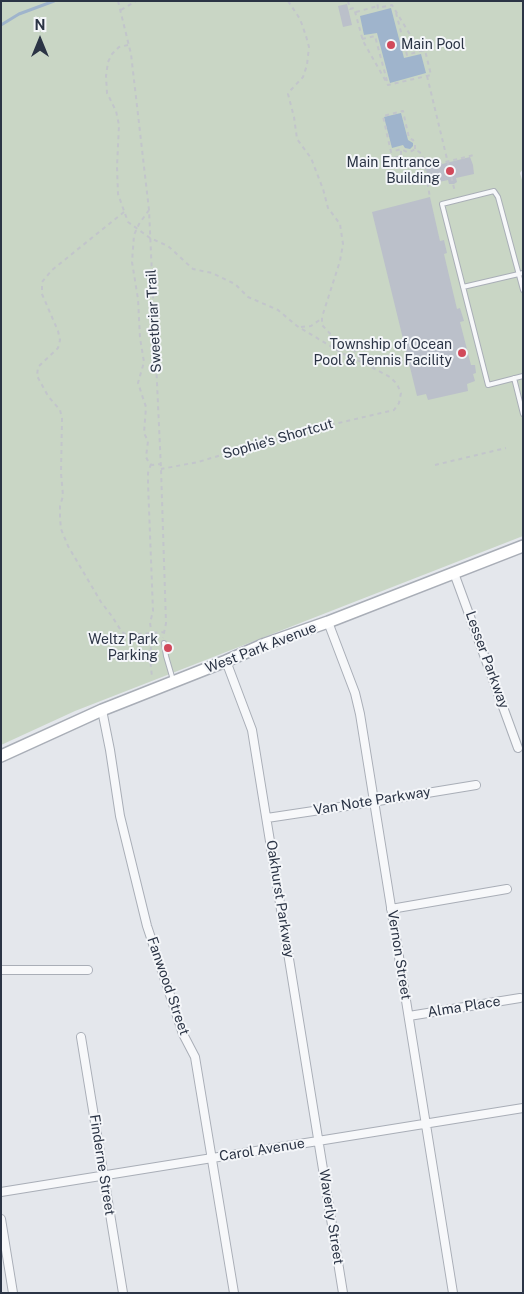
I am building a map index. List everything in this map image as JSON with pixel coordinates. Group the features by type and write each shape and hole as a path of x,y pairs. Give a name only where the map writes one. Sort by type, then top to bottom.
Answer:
{"street":[{"name":"West Park Avenue","path":"1,756 102,710 266,644 328,622 523,546"},
{"name":"Lesser Parkway","path":"454,573 518,748"},
{"name":"Vernon Street","path":"328,622 355,693 453,1293"},
{"name":"Oakhurst Parkway","path":"226,661 252,730 319,1141"},
{"name":"Fanwood Street","path":"102,710 120,816 147,926 183,1034 196,1057 234,1293"},
{"name":"Van Note Parkway","path":"267,818 476,784"},
{"path":"391,908 506,889"},
{"path":"1,970 88,970"},
{"name":"Alma Place","path":"409,1016 520,998"},
{"name":"Finderne Street","path":"81,1037 123,1293"},
{"name":"Carol Avenue","path":"1,1192 523,1108"},
{"name":"Waverly Street","path":"319,1141 343,1293"},
{"path":"1,1219 13,1293"}],"lane":[{"path":"523,290 521,273 498,197 494,191 442,204 488,385 523,376"},
{"path":"462,287 521,273"},
{"path":"514,378 523,414"},
{"path":"164,643 174,682"}],"path":[{"name":"Sweetbriar Trail","path":"118,1 128,45 149,210 161,464 166,622 164,643"},
{"path":"120,10 136,1"},
{"path":"288,1 300,19 309,47 307,65 303,77 288,94 298,139 311,158 328,208 340,224 343,244 340,261 322,317 322,325 338,341 349,343 362,362"},
{"path":"348,1 350,9 354,8 356,12 362,39 388,85"},
{"path":"377,1 378,6"},
{"path":"356,12 378,6 378,8 392,5 420,51"},
{"path":"388,85 431,75 425,50 407,55 395,11"},
{"path":"362,39 375,36 388,85"},
{"path":"128,45 119,47 112,54 108,62 106,76 108,93 119,125 118,194 128,222 150,238 168,246 193,269 212,273 235,284 244,296 278,310 297,326 338,351 362,362"},
{"path":"427,76 455,192"},
{"path":"403,111 410,138 415,144 414,149 406,152 401,149 391,152 383,116 403,111"},
{"path":"384,165 382,162 401,156 401,149"},
{"path":"414,149 422,154 430,198"},
{"path":"425,167 474,155"},
{"path":"149,210 136,229 132,244 132,262 138,299 140,338 144,362 138,383 146,407 144,433 148,441 146,461 151,464 161,464"},
{"path":"124,212 52,270 42,282 42,294 60,340 58,348 38,367 37,376 48,396 60,410 62,418 61,473 63,496 60,506 60,518 64,536 101,602 122,632 127,635 164,632"},
{"path":"297,326 311,326 322,317"},
{"path":"328,332 338,351"},
{"name":"Sophie's Shortcut","path":"161,469 198,462 296,433 394,410 399,404 401,396 398,384 390,377 362,362"},
{"path":"435,466 506,448"},
{"path":"151,464 148,473 148,483 153,611 150,624 152,634 150,658 152,677"}],"green space":[{"path":"1,1 523,1 523,169 520,173 523,183 523,536 75,711 1,745"}],"water":[{"name":"Main Pool","path":"391,8 404,58 421,54 426,73 390,83 377,33 364,35 360,16"},
{"path":"401,113 408,140 413,143 410,149 405,148 403,145 392,148 384,117"}],"building":[{"path":"347,4 352,25 343,27 338,6"},
{"name":"Main Entrance Building","path":"470,157 474,174 456,178 457,182 454,184 449,184 448,180 430,184 426,168"},
{"path":"430,197 440,241 444,240 447,253 444,254 457,309 460,308 464,321 460,322 471,365 475,365 476,373 473,374 475,381 467,384 468,391 428,400 426,394 417,396 372,212"}],"waterway":[{"path":"1,25 19,14 54,1"}],"place":[{"name":"Main Pool","path":"391,45"},
{"name":"Main Entrance Building","path":"450,171"},
{"name":"Township of Ocean Pool & Tennis Facility","path":"462,353"},
{"name":"Weltz Park Parking","path":"168,648"}]}
